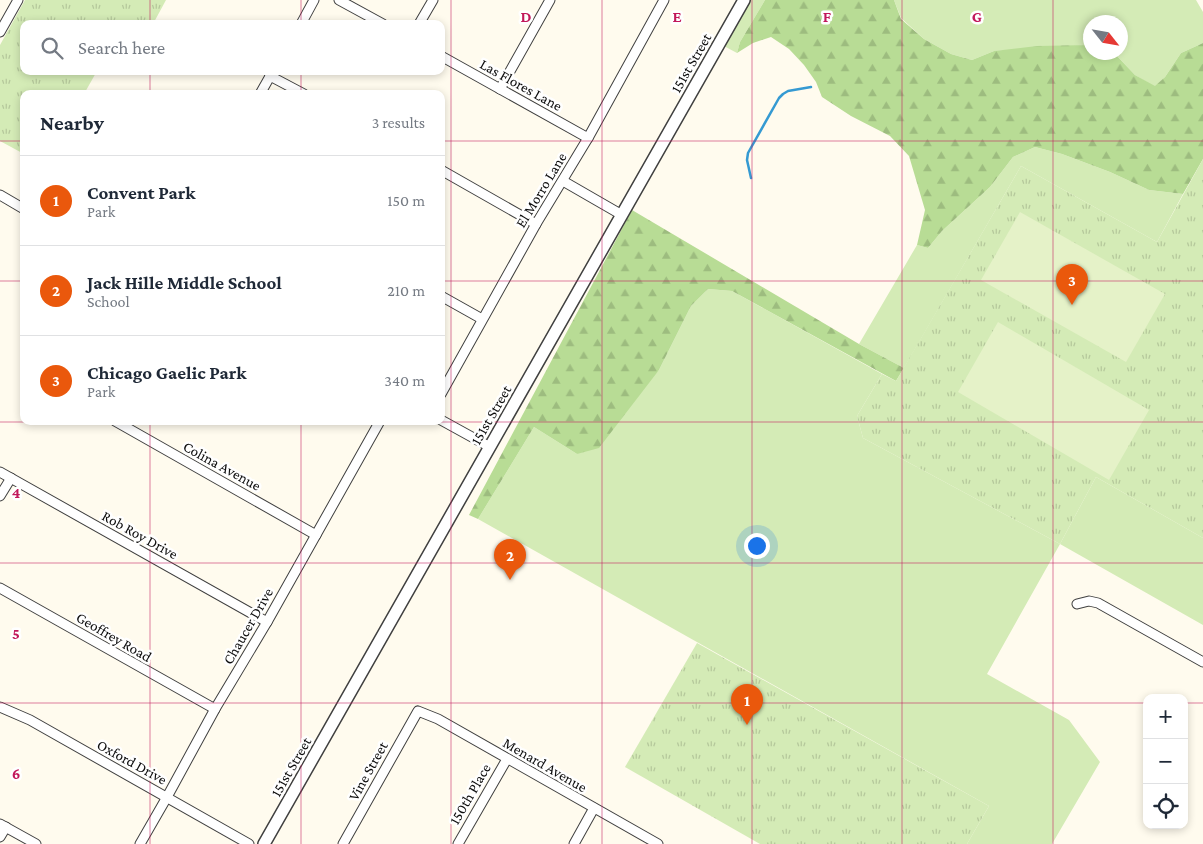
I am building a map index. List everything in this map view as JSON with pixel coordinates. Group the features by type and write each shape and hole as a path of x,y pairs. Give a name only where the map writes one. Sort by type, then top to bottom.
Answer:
{"street":[{"path":"0,32 18,0"},
{"path":"303,20 314,0"},
{"path":"339,0 376,20"},
{"path":"421,20 433,0"},
{"path":"500,89 550,0"},
{"name":"El Morro Lane","path":"445,387 536,224 588,138 664,0"},
{"name":"151st Street","path":"264,844 744,0"},
{"name":"Las Flores Lane","path":"445,58 588,138"},
{"path":"262,90 271,75"},
{"path":"274,75 298,90"},
{"path":"445,172 536,224"},
{"path":"563,181 622,214"},
{"path":"0,195 20,207"},
{"path":"445,298 482,319"},
{"path":"445,422 490,447"},
{"name":"Colina Avenue","path":"122,425 316,535"},
{"name":"Chaucer Drive","path":"140,844 378,425"},
{"name":"Rob Roy Drive","path":"0,472 267,622"},
{"path":"0,496 11,478"},
{"name":"Geoffrey Road","path":"0,588 215,710"},
{"path":"1077,604 1088,601 1098,602 1203,662"},
{"name":"Oxford Drive","path":"0,707 30,720 249,844"},
{"name":"Menard Avenue","path":"418,711 438,720 658,844"},
{"name":"Vine Street","path":"342,844 418,711"},
{"name":"150th Place","path":"458,844 506,759"},
{"path":"574,844 594,808"},
{"path":"0,837 3,826 36,844"}],"green space":[{"path":"25,0 166,0 155,20 20,20 20,75 95,75 86,90 20,90 20,152 0,141 0,45"},
{"path":"749,0 765,0 740,42 737,53 722,45"},
{"path":"765,0 894,0 901,19 924,39 951,54 972,60 994,51 1037,46 1083,45 1083,60 1121,60 1135,75 1155,86 1165,77 1181,53 1203,43 1203,159 1183,194 1149,190 1110,172 1062,154 1035,147 1013,157 990,187 942,231 928,248 917,245 925,210 909,156 890,136 851,116 822,97 816,82 789,49 771,37 753,43 737,53 740,42"},
{"path":"894,0 1196,0 1203,12 1203,43 1181,53 1165,77 1155,87 1135,75 1121,60 1128,60 1128,15 1083,15 1083,45 994,51 972,60 951,54 924,39 901,18"},
{"path":"1035,147 1062,154 1110,172 1149,190 1183,194 1157,242 1021,166 904,368 859,344 917,245 928,248 942,231 990,187 1013,157"},
{"path":"1203,159 1203,538 1096,477 1060,544 863,438 857,416 882,374 896,381 1021,166 1157,242"},
{"path":"632,210 859,344 904,368 896,381 732,291 708,289 691,306 659,370 599,448 577,454 534,427 478,519 469,515"},
{"path":"1020,212 1165,294 1126,362 981,280"},
{"path":"708,289 732,291 882,374 857,416 863,438 1060,544 987,674 1069,720 1100,762 1052,844 967,844 989,806 478,519 534,427 577,454 659,370 691,306"},
{"path":"998,322 1149,410 1109,480 958,392"},
{"path":"1096,477 1203,538 1203,625 1060,544"},
{"path":"697,643 989,806 967,844 760,844 625,767"}],"waterway":[{"path":"751,178 747,160 748,153 779,98 788,91 811,87"}],"place":[{"name":"Chicago Gaelic Park","path":"1072,305"},
{"name":"Jack Hille Middle School","path":"510,580"},
{"name":"Convent Park","path":"747,725"}]}
